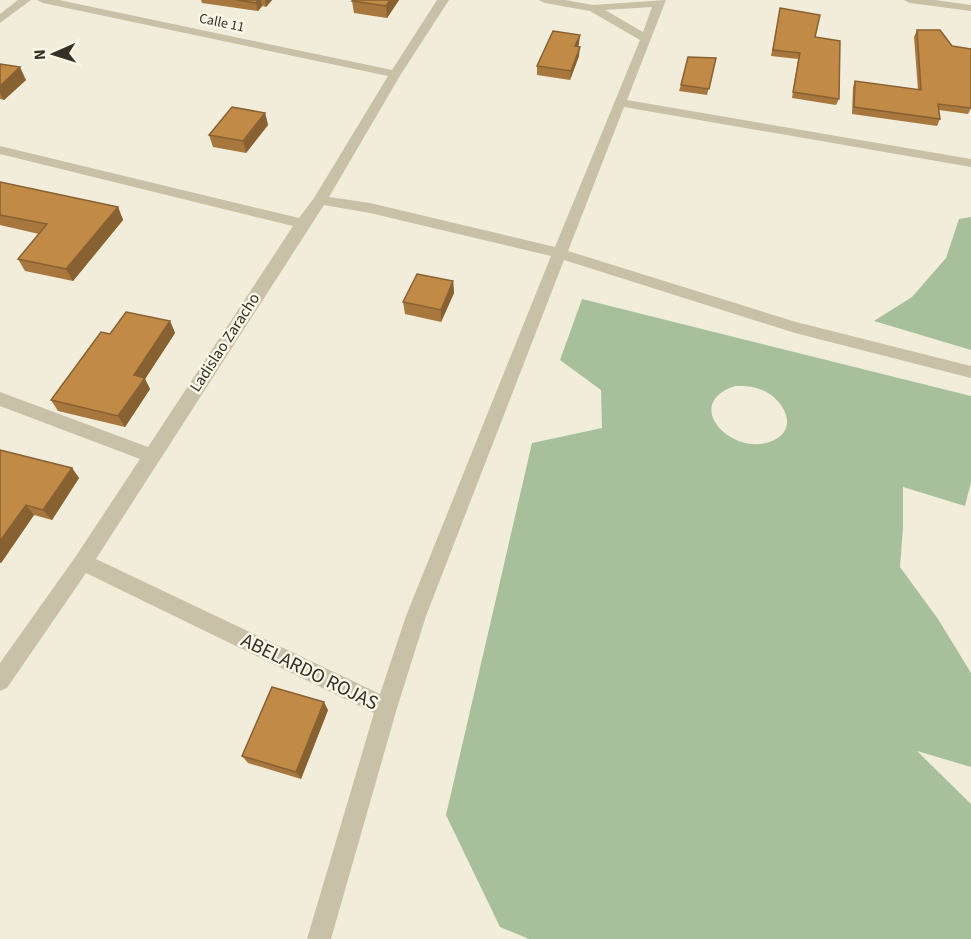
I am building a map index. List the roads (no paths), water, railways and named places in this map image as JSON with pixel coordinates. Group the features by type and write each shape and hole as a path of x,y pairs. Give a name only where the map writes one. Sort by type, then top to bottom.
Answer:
{"street":[{"path":"0,20 25,0"},
{"name":"Calle 11","path":"43,0 395,74"},
{"name":"Ladislao Zaracho","path":"0,681 83,562 150,454 302,224 321,200 395,74 442,0"},
{"path":"386,708 416,616 646,39 659,1 592,8 545,0"},
{"path":"910,0 971,8"},
{"path":"592,8 646,39"},
{"path":"619,102 971,163"},
{"path":"0,150 302,224"},
{"path":"321,200 370,208 559,253 795,327 971,372"},
{"path":"0,399 150,454"},
{"name":"ABELARDO ROJAS","path":"83,562 386,708 319,939"}]}
